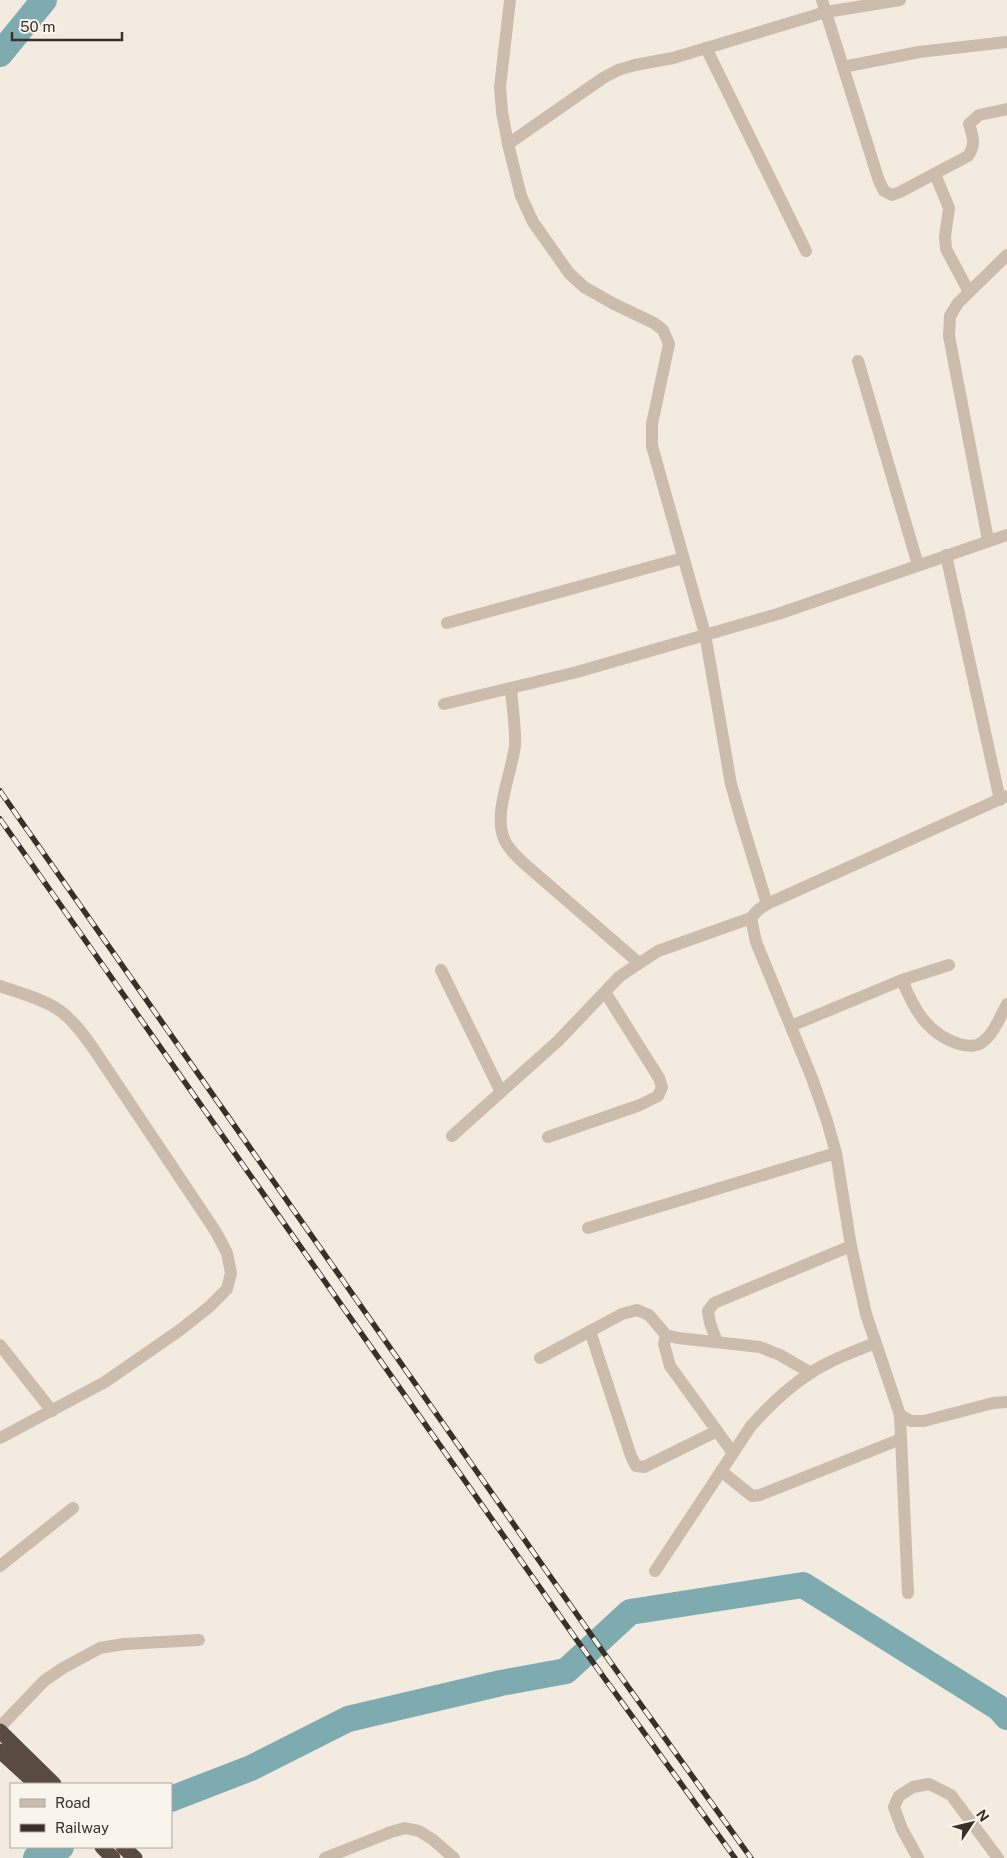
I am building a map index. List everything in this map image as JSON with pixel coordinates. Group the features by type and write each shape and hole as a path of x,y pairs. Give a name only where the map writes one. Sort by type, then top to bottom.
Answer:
{"highway":[{"path":"0,1729 53,1783"},
{"path":"0,1751 35,1783"},
{"path":"103,1848 113,1858"}],"street":[{"path":"510,0 500,87 502,112 521,196 532,222 569,273 584,287 654,323 662,330 669,344 652,424 652,446 705,634 731,784 767,904"},
{"path":"508,144 603,78 618,70 673,58 706,48 824,6 900,0"},
{"path":"824,6 879,182 884,191 892,195 900,192 968,156 974,141 969,124 974,118 979,116 1007,109"},
{"path":"843,67 919,52 1007,42"},
{"path":"706,48 806,251"},
{"path":"935,174 949,208 945,237 946,249 969,292"},
{"path":"988,540 948,336 950,316 958,303 1007,255"},
{"path":"989,272 1007,265"},
{"path":"858,361 918,565"},
{"path":"444,704 577,672 778,614 1007,534"},
{"path":"452,1136 558,1042 620,976 658,951 751,918 767,904 1004,798 946,555"},
{"path":"447,623 683,558"},
{"path":"511,688 515,744 501,812 501,827 505,842 513,853 527,866 639,963"},
{"path":"751,918 756,942 812,1078 836,1153 851,1246 866,1314 900,1415 908,1593"},
{"path":"791,1026 902,980 948,965"},
{"path":"441,970 501,1092"},
{"path":"902,980 911,1002 920,1017 931,1029 952,1042 967,1046 980,1044 991,1034 1007,1004"},
{"path":"0,986 60,1010 75,1024 216,1232 227,1253 231,1273 227,1289 209,1307 180,1330 105,1382 0,1438"},
{"path":"548,1137 640,1105 658,1096 662,1087 659,1078 604,992"},
{"path":"588,1228 836,1153"},
{"path":"717,1342 708,1311 714,1303 851,1246"},
{"path":"540,1358 622,1314 637,1310 648,1315 666,1335 760,1347 780,1355 811,1373"},
{"path":"590,1331 631,1456 636,1466 644,1467 717,1431"},
{"path":"666,1335 664,1344 670,1366 733,1453"},
{"path":"655,1571 751,1426 769,1406 811,1373 832,1361 875,1343"},
{"path":"0,1345 52,1411"},
{"path":"900,1415 911,1421 924,1421 993,1403 1007,1402"},
{"path":"721,1471 752,1496 760,1496 901,1439"},
{"path":"0,1566 73,1508"},
{"path":"0,1729 44,1681 62,1668 100,1648 124,1644 199,1640"},
{"path":"918,1858 902,1829 894,1806 899,1796 912,1787 929,1784 951,1795 998,1858"},
{"path":"325,1858 406,1828 426,1835 454,1858"}],"waterway":[{"path":"0,54 44,0"},
{"path":"172,1799 251,1768 348,1719 501,1683 566,1671 630,1612 803,1585 999,1708 1007,1717"},
{"path":"36,1858 59,1848"}],"railway":[{"path":"0,791 606,1656 751,1858"},
{"path":"0,819 576,1639 735,1858"}]}
